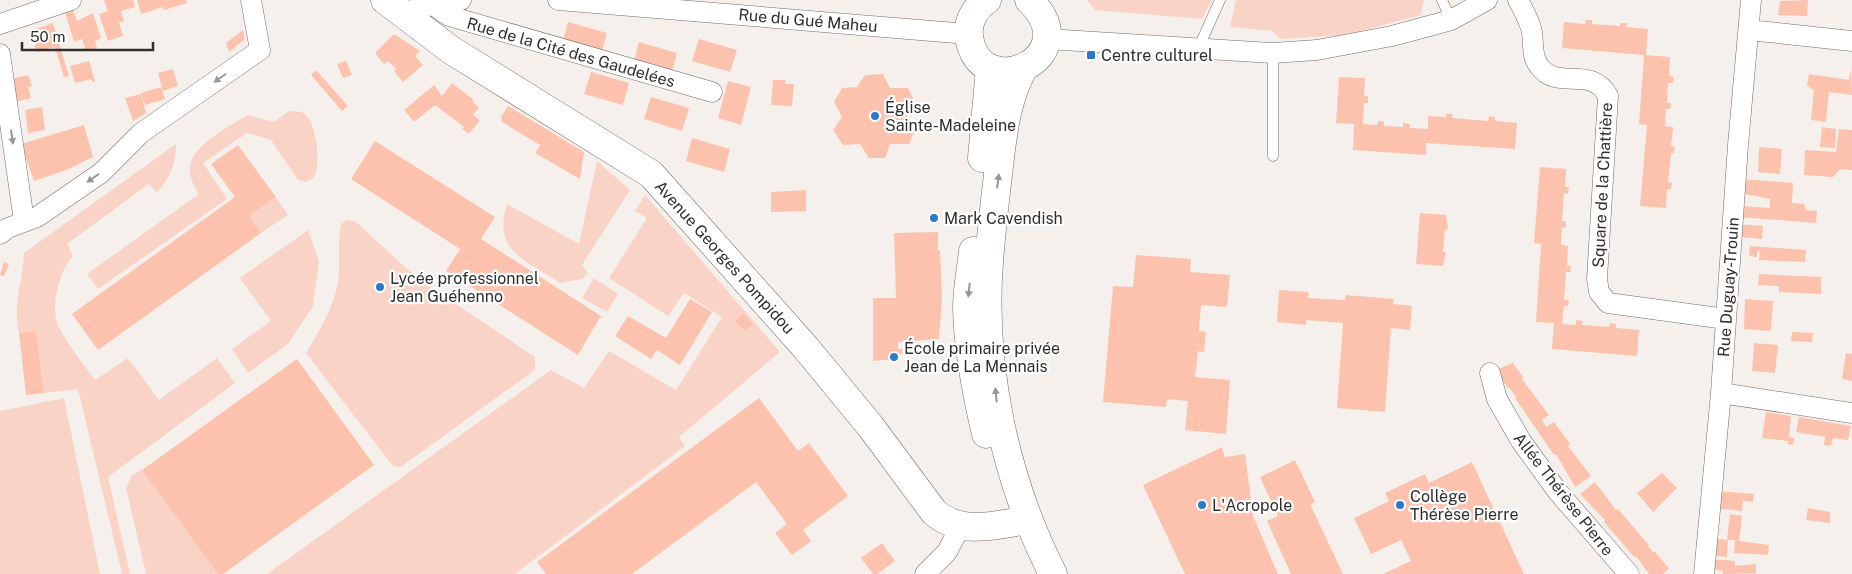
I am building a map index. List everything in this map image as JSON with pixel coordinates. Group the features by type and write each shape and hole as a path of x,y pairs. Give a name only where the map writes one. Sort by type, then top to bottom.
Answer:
{"street":[{"path":"0,24 71,0"},
{"path":"0,234 24,221 37,217 101,173 141,133 260,50 251,0"},
{"path":"394,7 416,8 461,0"},
{"name":"Rue du Gué Maheu","path":"558,0 968,34"},
{"path":"987,0 976,10 970,22 968,34 975,54 990,68 1000,72 1023,69"},
{"path":"1029,0 1040,10 1046,24 1047,39 1039,57 1023,69 1012,90 1002,146 989,263 988,295 989,325 998,414 1019,521 1033,574"},
{"path":"1047,39 1198,50 1273,53 1317,50 1392,36 1451,20 1487,0"},
{"name":"Square de la Chattière","path":"1518,0 1532,30 1533,53 1538,65 1551,77 1592,81 1603,85 1608,96 1597,279 1599,292 1608,303 1726,319"},
{"name":"Rue Duguay-Trouin","path":"1704,574 1721,394 1751,0"},
{"name":"Rue de la Cité des Gaudelées","path":"433,5 449,16 712,92"},
{"name":"Avenue Georges Pompidou","path":"394,7 451,50 651,174 812,355 871,427 934,512 942,520 960,527 969,528 1019,521"},
{"path":"1749,30 1852,41"},
{"path":"0,54 24,221"},
{"path":"990,68 990,88 967,307 974,385 993,465 1019,521 1053,574"},
{"name":"Allée Thérèse Pierre","path":"1490,373 1497,399 1521,441 1558,492 1620,569"},
{"path":"1721,394 1852,413"},
{"path":"937,570 956,540 960,527"}],"lane":[{"path":"1442,0 1451,20"},
{"path":"1198,50 1220,1"},
{"path":"1272,156 1273,53"}],"shaded area":[{"path":"1087,0 1212,0 1202,19 1095,10"},
{"path":"1236,0 1424,0 1421,15 1346,35 1280,39 1272,31 1230,27"},
{"path":"289,111 301,112 311,123 317,153 316,172 313,178 306,182 298,180 271,140 247,133 203,163 227,199 98,289 87,274 199,194 193,184 190,173 191,164 201,147 247,115 274,122"},
{"path":"176,144 175,158 171,170 157,193 149,184 67,244 73,256 60,279 56,299 55,308 58,325 70,346 95,380 128,358 159,400 217,358 235,383 108,477 130,574 122,574 78,389 44,393 36,331 19,333 17,303 24,253"},
{"path":"597,161 630,190 582,265 588,273 582,279 560,283 524,261 508,244 504,233 507,204 579,244"},
{"path":"645,195 780,352 679,437 685,446 515,574 267,574 551,370 584,388 609,351 676,390 722,317 684,293 668,316 609,278 647,218 635,211"},
{"path":"276,197 288,215 261,233 249,216"},
{"path":"348,220 356,222 417,278 535,357 535,370 402,466 392,465 306,353 333,301 339,275 341,224"},
{"path":"308,230 319,261 313,306 288,344 248,373 232,349 271,321 240,278"},
{"path":"594,278 618,294 607,312 582,298"},
{"path":"64,398 100,574 0,574 0,411"},
{"path":"142,469 218,574 146,574 126,488 132,475"}],"building":[{"path":"104,0 133,0 135,7 121,11 124,21 119,22 123,36 108,41 99,14 108,11"},
{"path":"137,0 186,0 187,3 164,10 163,7 141,14"},
{"path":"1808,0 1807,16 1778,15 1780,1"},
{"path":"73,10 77,21 93,13 101,38 95,41 97,48 86,51 82,39 74,42 65,12"},
{"path":"1586,20 1592,20 1592,24 1620,26 1620,23 1627,23 1627,27 1648,29 1646,55 1670,57 1669,76 1674,77 1673,83 1668,83 1667,103 1671,103 1671,106 1670,109 1666,109 1665,126 1673,127 1671,146 1675,147 1674,153 1671,153 1668,182 1672,183 1671,189 1667,189 1666,208 1640,206 1647,125 1639,124 1644,55 1562,48 1564,22 1585,24"},
{"path":"568,22 607,33 601,55 562,44"},
{"path":"53,23 69,76 64,77 55,47 37,52 30,31"},
{"path":"243,30 245,39 229,52 226,43"},
{"path":"394,34 420,51 415,56 423,65 403,82 394,71 396,69 388,61 384,64 375,53"},
{"path":"699,39 737,50 730,72 692,61"},
{"path":"639,42 677,53 671,75 633,65"},
{"path":"89,61 95,81 93,82 91,79 75,83 70,66"},
{"path":"346,61 352,75 343,78 337,64"},
{"path":"173,69 178,86 163,91 158,73"},
{"path":"1851,69 1852,95 1829,92 1826,122 1811,120 1814,90 1807,86 1809,74 1849,80"},
{"path":"316,70 348,106 342,111 311,75"},
{"path":"591,72 629,83 623,105 584,94"},
{"name":"Église Sainte-Madeleine","path":"883,74 890,88 908,88 914,100 907,115 915,130 909,144 890,144 885,158 869,158 860,144 843,145 833,130 842,117 834,102 842,88 857,87 865,75"},
{"path":"28,75 32,86 28,87 31,98 15,102 12,79"},
{"path":"1339,77 1365,78 1364,96 1368,96 1368,103 1364,103 1363,124 1377,125 1378,121 1381,121 1384,122 1384,126 1403,127 1403,123 1410,124 1410,128 1428,129 1428,116 1446,117 1446,114 1453,114 1452,118 1488,121 1489,116 1495,117 1495,121 1517,123 1515,149 1426,143 1426,155 1353,150 1354,124 1336,123"},
{"path":"773,80 786,80 785,84 794,84 792,106 771,105"},
{"path":"728,81 751,87 741,125 718,118"},
{"path":"452,83 474,100 473,102 479,107 473,115 480,120 469,134 462,129 464,127 435,105 414,122 404,110 434,85 442,96"},
{"path":"161,87 165,99 145,105 141,93"},
{"path":"141,94 146,113 133,121 125,98"},
{"path":"651,97 689,108 682,131 644,119"},
{"path":"508,106 584,152 580,179 535,153 540,145 502,122 501,117"},
{"path":"42,107 45,130 28,133 25,110"},
{"path":"84,125 93,157 66,170 34,181 21,144"},
{"path":"1822,127 1836,129 1835,148 1820,147"},
{"path":"1839,129 1852,130 1852,170 1840,169 1833,177 1804,175 1805,150 1836,152"},
{"path":"692,138 730,149 724,172 686,161"},
{"path":"375,141 495,217 481,239 604,318 600,317 578,355 446,271 460,249 351,179"},
{"path":"238,145 276,197 249,216 261,233 98,350 72,314 235,197 211,164"},
{"path":"1759,147 1782,149 1780,174 1758,172"},
{"path":"1540,167 1566,169 1565,187 1569,187 1568,194 1564,193 1562,221 1566,221 1566,228 1562,227 1561,245 1568,246 1567,266 1571,266 1570,272 1566,272 1564,300 1569,300 1568,306 1564,306 1562,324 1576,325 1576,320 1583,321 1582,325 1609,327 1610,323 1616,324 1616,328 1639,330 1637,356 1552,349 1554,323 1536,322 1541,244 1534,243"},
{"path":"1741,179 1793,183 1792,203 1804,204 1806,210 1817,211 1816,223 1738,217 1743,206 1770,208 1770,199 1740,193"},
{"path":"806,190 806,211 771,212 771,192"},
{"path":"1420,213 1446,215 1448,229 1445,229 1443,252 1446,252 1443,266 1416,264"},
{"path":"1737,224 1763,226 1762,239 1740,237"},
{"path":"938,232 942,297 939,339 898,342 898,349 903,349 902,354 898,354 897,359 873,361 873,298 896,298 894,233"},
{"path":"1750,246 1806,250 1805,262 1759,260 1760,251 1757,251 1757,257 1749,256"},
{"path":"1136,255 1191,259 1190,272 1230,275 1227,307 1201,305 1199,331 1206,332 1204,352 1198,351 1195,377 1230,380 1226,434 1185,430 1188,401 1167,399 1166,407 1103,402 1113,286 1133,287"},
{"path":"4,262 9,264 4,276 0,275"},
{"path":"1759,274 1821,277 1821,294 1779,292 1779,286 1758,285"},
{"path":"1279,290 1309,292 1308,298 1345,300 1346,295 1394,299 1393,304 1412,306 1410,330 1391,328 1385,412 1337,408 1343,323 1306,320 1306,325 1277,322"},
{"path":"690,299 712,312 680,365 657,350 651,359 615,336 628,316 666,338"},
{"path":"1745,299 1773,301 1771,331 1744,329"},
{"path":"743,313 753,324 745,331 735,321"},
{"path":"36,331 44,393 26,395 19,333"},
{"path":"1792,332 1813,333 1812,342 1791,341"},
{"path":"1754,343 1778,345 1775,373 1752,371"},
{"path":"1846,353 1852,354 1852,381 1842,379"},
{"path":"297,359 374,465 223,574 218,574 142,470"},
{"path":"1513,363 1523,377 1522,379 1549,415 1542,420 1546,427 1554,422 1570,444 1568,446 1591,476 1575,487 1556,454 1554,455 1516,397 1495,370"},
{"path":"759,398 798,451 809,443 848,496 803,530 811,541 792,555 775,533 787,524 756,482 632,574 546,574 537,562"},
{"path":"1766,412 1791,416 1789,437 1794,438 1793,445 1788,444 1788,441 1762,438"},
{"path":"1799,417 1851,426 1848,440 1833,438 1831,446 1824,445 1825,437 1796,432"},
{"name":"L'Acropole","path":"1222,447 1225,457 1245,454 1253,516 1278,574 1185,574 1143,485"},
{"path":"1295,460 1315,502 1310,504 1343,574 1291,574 1267,521 1278,516 1260,477"},
{"path":"1472,462 1524,574 1383,574 1411,561 1401,540 1371,554 1354,518 1389,501 1385,493 1425,474 1429,483"},
{"path":"1662,473 1677,488 1653,512 1637,493"},
{"path":"1595,482 1616,510 1618,509 1653,552 1669,568 1663,574 1649,574 1636,556 1635,558 1604,522 1605,520 1580,494"},
{"path":"1715,491 1754,494 1753,502 1743,501 1742,511 1714,508"},
{"path":"1808,508 1830,512 1830,523 1806,520"},
{"path":"1730,514 1742,516 1739,541 1769,545 1768,555 1734,553 1735,540 1727,540"},
{"path":"1712,538 1728,540 1727,557 1710,555"},
{"path":"882,543 895,561 877,574 873,574 861,558"},
{"path":"1710,559 1735,561 1735,566 1756,564 1756,573 1723,574 1723,571 1709,569"}],"place":[{"name":"Centre culturel","path":"1091,55"},
{"name":"Église Sainte-Madeleine","path":"875,116"},
{"name":"Mark Cavendish","path":"934,218"},
{"name":"Lycée professionnel Jean Guéhenno","path":"380,287"},
{"name":"École primaire privée Jean de La Mennais","path":"894,357"},
{"name":"L'Acropole","path":"1202,505"},
{"name":"Collège Thérèse Pierre","path":"1400,505"}]}
